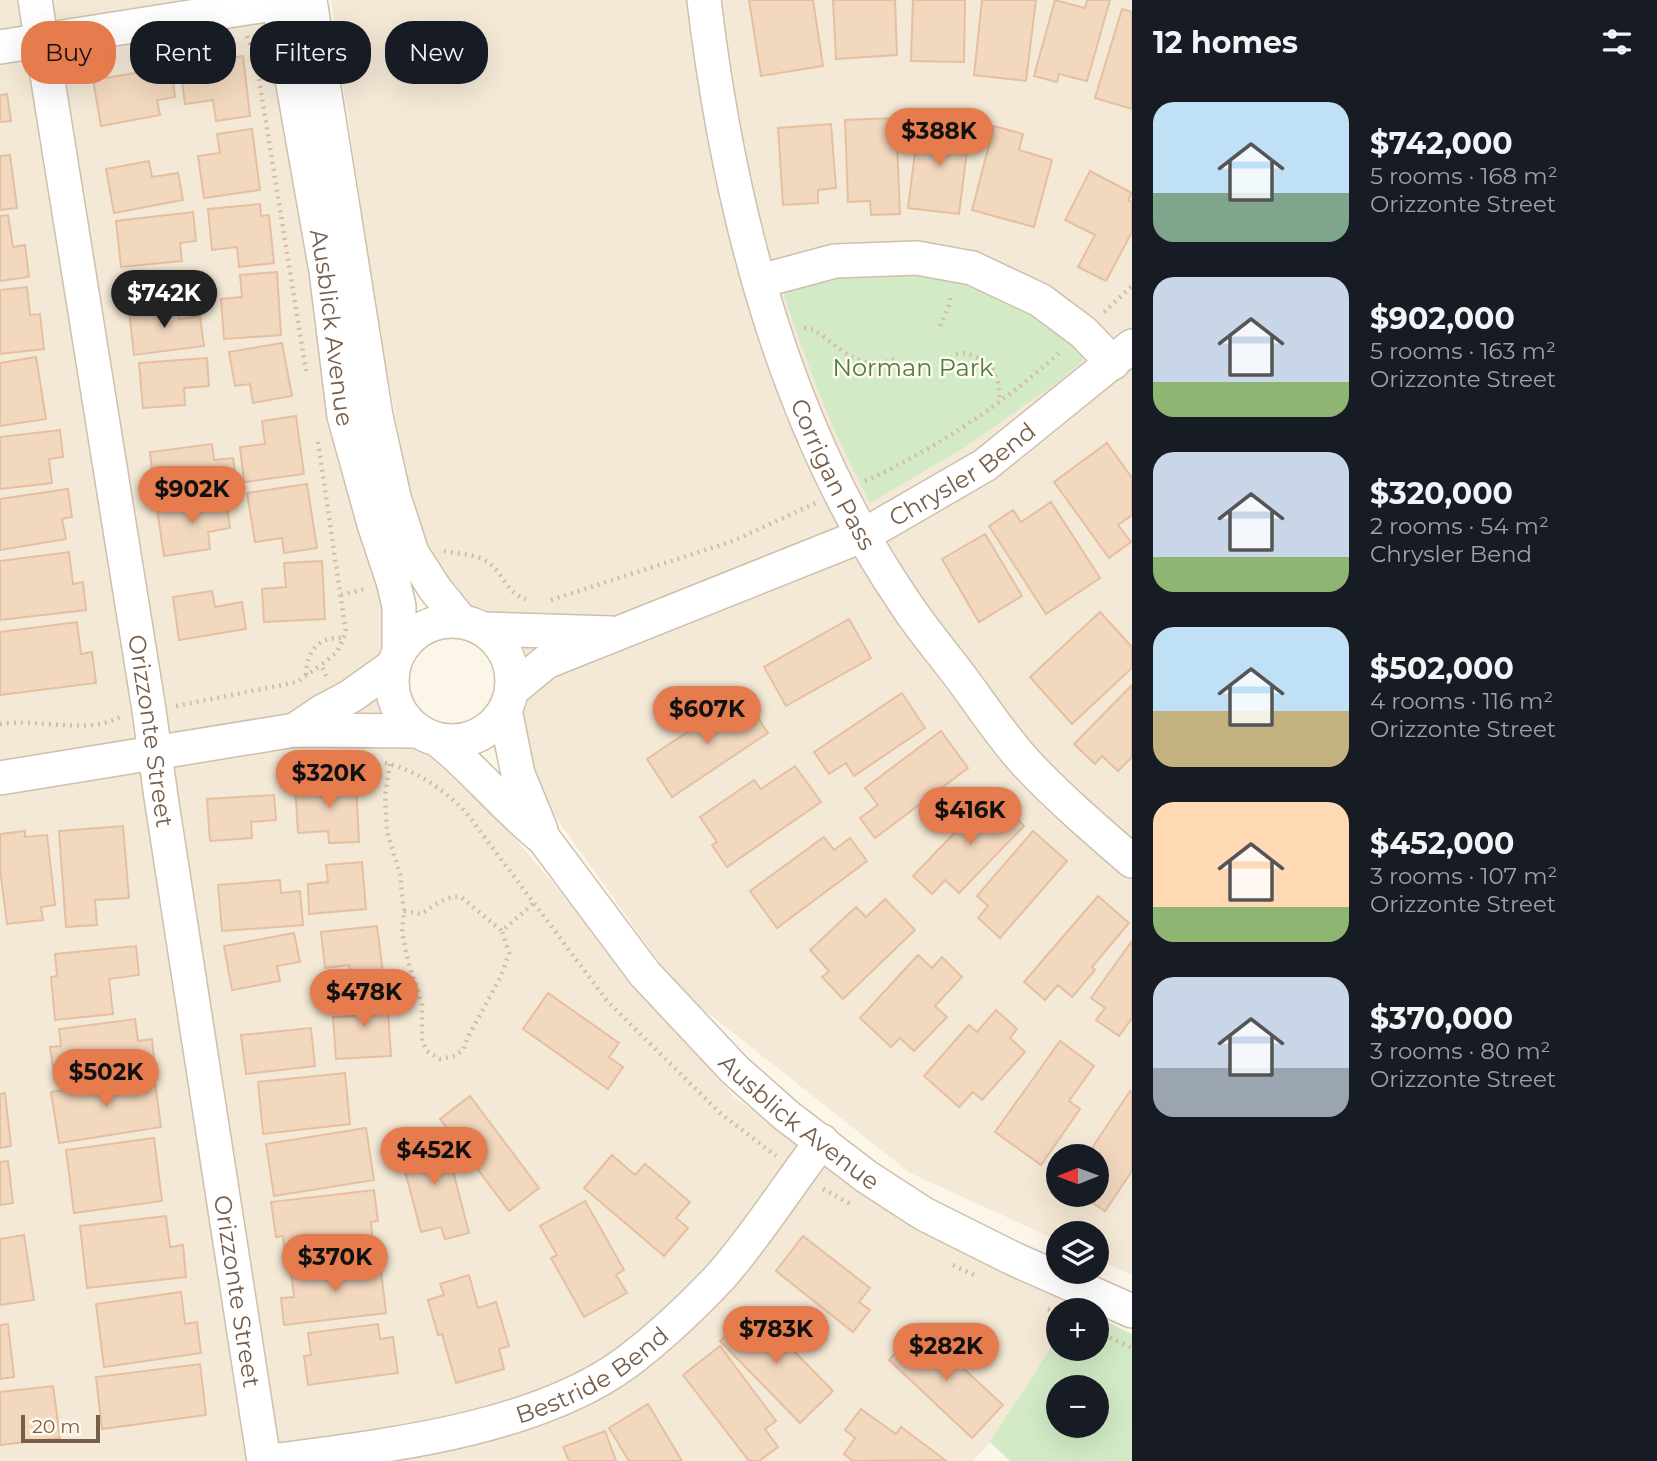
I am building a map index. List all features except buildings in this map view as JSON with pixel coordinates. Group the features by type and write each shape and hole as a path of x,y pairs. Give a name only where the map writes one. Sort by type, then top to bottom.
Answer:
{"street":[{"name":"Orizzonte Street","path":"36,0 39,21"},
{"name":"Corrigan Pass","path":"704,0 710,50 740,214 776,337 805,415 841,492 904,603 1026,763 1132,861"},
{"path":"116,29 292,1"},
{"name":"Ausblick Avenue","path":"292,1 394,497 412,553 435,589 473,625"},
{"name":"Ausblick Avenue","path":"292,1 344,416 373,524 399,606 396,658"},
{"path":"0,47 21,44"},
{"name":"Orizzonte Street","path":"49,84 149,710 264,1461"},
{"path":"760,281 835,261 917,258 972,268 1040,300 1083,332 1122,355"},
{"name":"Chrysler Bend","path":"508,700 546,663 864,535 985,465 1122,355"},
{"path":"0,778 295,730 428,735 454,741 469,739 483,733 495,723 508,700 512,673 507,656 498,641 473,625 447,620 428,624 411,635 396,658 351,696 295,730"},
{"name":"Chrysler Bend","path":"473,625 616,633"},
{"path":"396,658 391,684 395,702 404,718 428,735"},
{"name":"Ausblick Avenue","path":"508,700 518,774 538,818 544,839"},
{"name":"Ausblick Avenue","path":"428,735 462,758 519,818 544,839 645,974 745,1080 787,1116 867,1177 924,1214 1014,1259 1132,1311"},
{"name":"Bestride Bend","path":"273,1461 400,1444 478,1425 534,1408 591,1383 626,1363 703,1295 728,1267 822,1141"}],"path":[{"path":"247,36 256,58 307,378"},
{"path":"860,483 887,471 972,422 1058,355 1132,286"},
{"path":"800,329 813,329 846,354 867,363 897,359"},
{"path":"956,354 966,353 990,363 998,382 1001,400"},
{"path":"173,707 297,682 337,652 346,633 316,431"},
{"path":"541,603 733,541 807,509 821,500"},
{"path":"439,554 443,551 473,556 489,563 517,596 529,600"},
{"path":"341,595 368,587"},
{"path":"306,676 309,656 317,643 327,639 344,638"},
{"path":"321,665 331,688"},
{"path":"0,724 15,721 95,725 112,721 127,712"},
{"path":"378,761 403,767 444,791 463,809 608,1002 720,1113 776,1157"},
{"path":"390,764 386,783 386,823 400,874 404,911 402,932 422,1005 422,1041 426,1051 440,1059 455,1056 464,1049 502,976 509,953 502,931 461,897 453,896 421,914 404,911"},
{"path":"502,931 534,903"},
{"path":"1109,1337 1132,1348"}],"shaded area":[{"path":"0,0 268,0 272,21 250,21 250,84 285,84 394,611 393,684 396,702 420,748 503,824 734,1097 900,1215 1060,1298 1046,1298 1046,1357 999,1433 973,1461 0,1461"},
{"path":"331,0 1132,0 1132,1275 1109,1264 1109,1221 1046,1221 1046,1235 910,1173 679,990 522,770 511,655 500,639 455,591 420,541 378,326 343,84 371,84 371,21 334,21"}],"green space":[{"name":"Norman Park","path":"904,267 975,282 1016,300 1084,351 1082,361 1058,382 962,449 870,503 821,398 782,289 832,273"},
{"path":"1109,1323 1132,1334 1132,1461 1010,1461 990,1442 1046,1355 1046,1361 1109,1361"}]}
